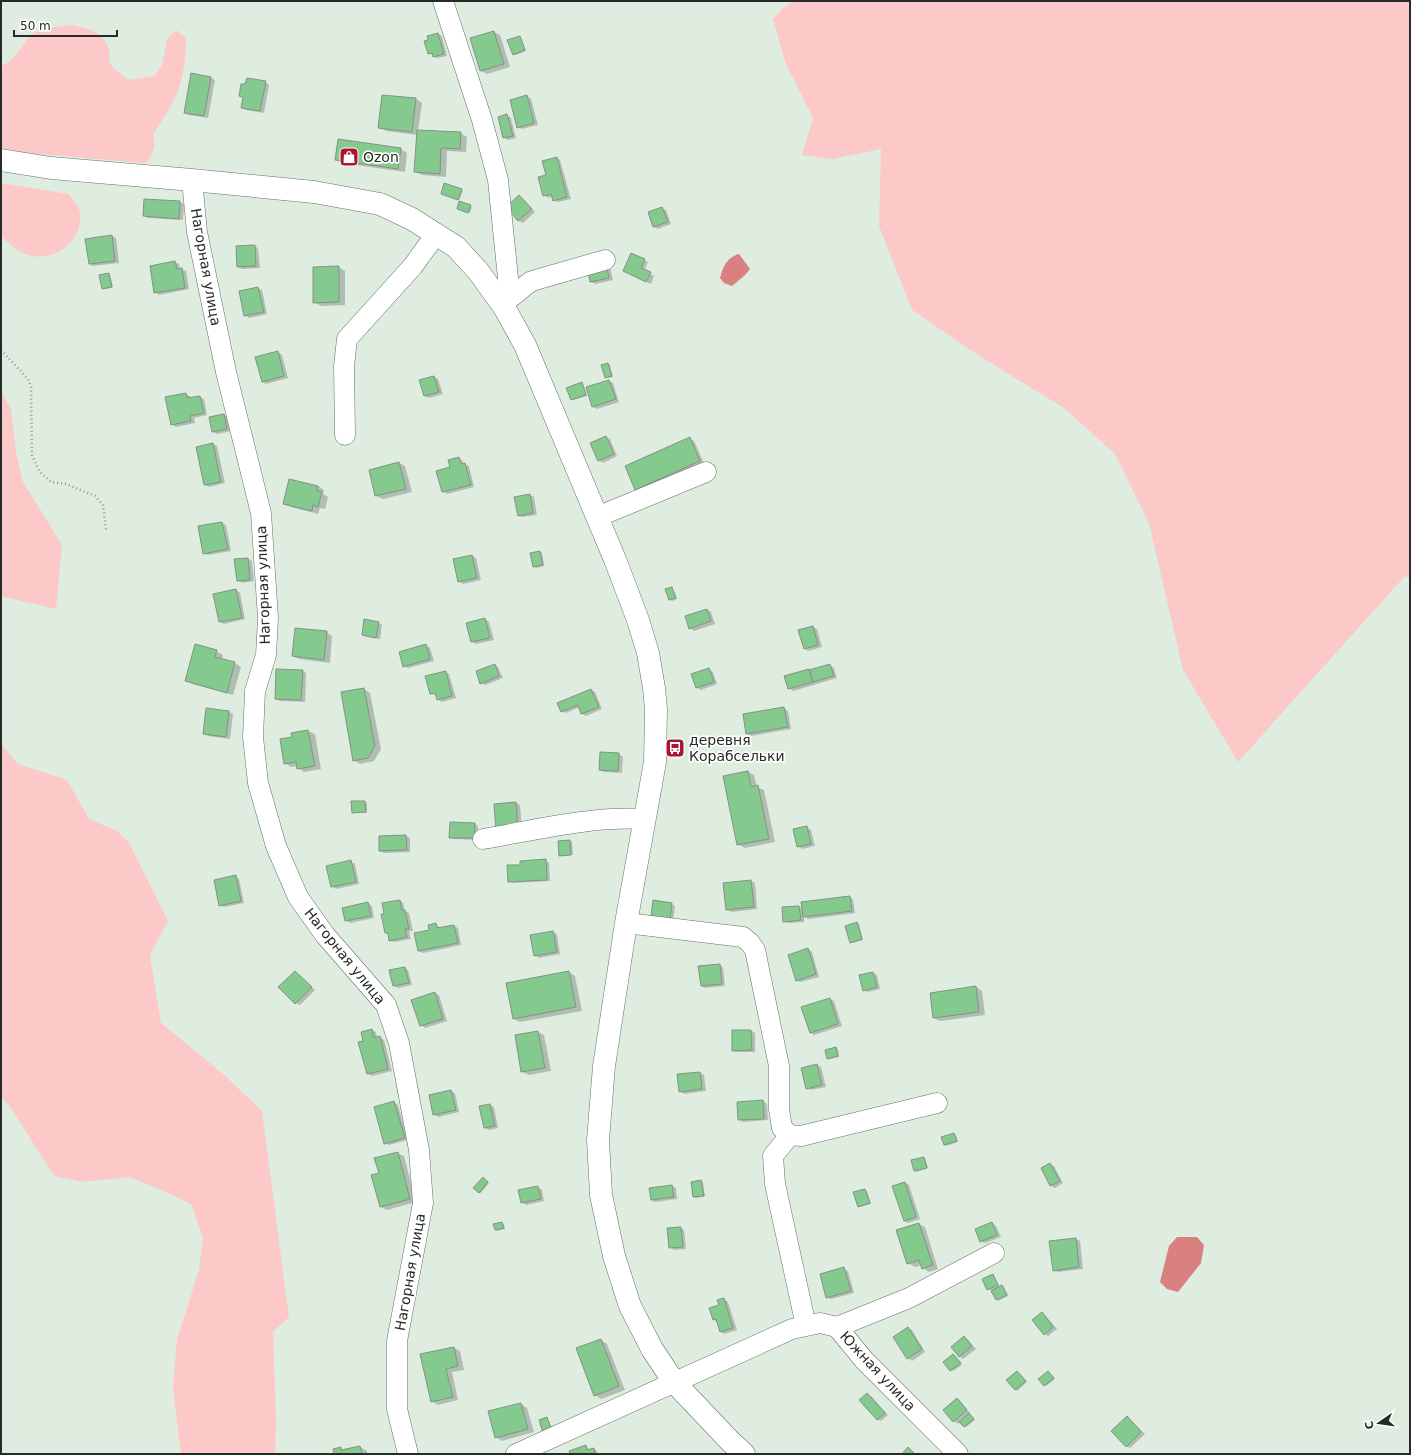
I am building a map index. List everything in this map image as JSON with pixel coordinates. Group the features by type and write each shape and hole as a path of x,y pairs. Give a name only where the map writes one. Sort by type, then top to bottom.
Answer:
{"main road":[{"path":"1,160 51,168 314,192 380,204 412,219 456,247 506,303 616,562 638,620 648,652 654,688 656,709 655,762 626,923 604,1073 598,1140 601,1195 614,1256 630,1306 652,1349 674,1382 744,1454"}],"street":[{"path":"443,1 482,120 498,180 509,288 506,303"},
{"name":"Нагорная улица","path":"192,180 197,232 223,357 261,513 268,618 266,655 255,691 253,737 258,783 276,846 298,897 325,935 386,1005 399,1043 419,1150 423,1203 398,1342 397,1409 408,1454"},
{"path":"345,435 344,366 347,339 413,266 436,234"},
{"path":"506,303 524,285 532,281 605,260"},
{"path":"597,517 706,472"},
{"path":"483,839 573,823 623,817 645,819"},
{"path":"626,923 743,937 750,943 755,950 779,1066 779,1109 782,1128 790,1135 801,1136 937,1104"},
{"path":"790,1135 773,1156 774,1184 806,1326"},
{"path":"837,1328 908,1298 994,1253"},
{"name":"Южная улица","path":"516,1454 792,1329 820,1323 837,1328 864,1360 958,1454"}],"path":[{"path":"1,350 28,379 31,387 32,455 39,470 50,482 66,484 95,496 103,505 106,530"}],"shaded area":[{"path":"794,1 1410,1 1410,579 1405,576 1238,762 1183,670 1149,523 1115,454 1064,408 978,355 912,310 879,226 881,149 833,159 802,155 813,118 786,64 773,19 782,9"},
{"path":"71,25 95,32 100,35 107,45 111,66 129,80 154,76 162,65 167,39 176,30 186,38 186,50 179,88 171,106 153,134 154,150 146,163 1,151 1,66 14,56 27,39 34,33 50,28"},
{"path":"1,183 68,194 79,209 80,220 78,230 74,238 59,252 39,257 20,252 13,247 1,236"},
{"path":"739,254 750,269 732,286 724,283 720,278 726,263 731,257"},
{"path":"1,391 11,409 16,452 22,480 62,545 56,609 1,595"},
{"path":"1,744 18,764 67,780 89,819 117,831 129,843 168,921 150,955 161,1023 222,1073 262,1111 289,1317 273,1332 276,1420 275,1454 181,1454 173,1388 177,1339 199,1270 203,1238 191,1204 130,1177 82,1182 54,1176 9,1105 1,1098"},
{"path":"1177,1237 1197,1237 1204,1245 1201,1263 1178,1292 1167,1289 1160,1282 1169,1246"}],"building":[{"path":"494,31 504,64 480,71 470,38"},
{"path":"438,33 444,54 433,57 432,53 428,54 424,41 428,40 427,36"},
{"path":"520,36 525,50 513,55 507,40"},
{"path":"191,73 211,77 204,116 184,113"},
{"path":"247,78 266,81 260,111 241,108 243,97 239,96 241,84 245,84"},
{"path":"382,95 416,98 412,132 378,128"},
{"path":"527,95 534,123 517,128 510,100"},
{"path":"507,114 513,136 503,138 498,117"},
{"path":"417,130 461,132 460,149 441,148 440,174 414,172"},
{"path":"338,139 401,148 398,169 335,160"},
{"path":"557,157 567,197 553,201 551,194 543,196 538,177 546,175 542,161"},
{"path":"444,183 462,189 458,200 441,194"},
{"path":"519,195 532,209 518,221 506,207"},
{"path":"144,199 180,201 179,219 143,216"},
{"path":"459,201 471,205 468,213 457,209"},
{"path":"662,207 668,222 653,227 648,212"},
{"path":"112,235 115,261 89,264 85,239"},
{"path":"255,245 256,266 237,267 236,246"},
{"path":"631,253 645,259 641,268 651,272 646,282 623,271"},
{"path":"175,261 177,269 182,268 185,288 154,293 150,266"},
{"path":"606,263 609,278 590,282 587,267"},
{"path":"339,266 339,302 313,303 313,267"},
{"path":"109,273 112,287 102,289 99,275"},
{"path":"258,287 264,312 244,316 239,291"},
{"path":"278,351 284,376 262,382 255,357"},
{"path":"608,363 612,376 605,378 601,365"},
{"path":"434,376 439,392 424,396 419,380"},
{"path":"609,380 616,399 592,407 586,387"},
{"path":"582,382 586,395 571,400 566,388"},
{"path":"186,393 187,398 200,396 204,413 190,416 191,421 171,425 165,397"},
{"path":"224,414 227,429 212,432 209,417"},
{"path":"606,436 614,454 598,461 590,443"},
{"path":"690,437 700,461 635,490 625,466"},
{"path":"213,443 221,482 204,485 196,447"},
{"path":"459,457 461,464 465,463 471,485 442,492 436,471 450,467 448,460"},
{"path":"399,462 406,489 375,496 369,470"},
{"path":"289,479 318,486 317,491 322,492 318,507 313,505 312,511 283,504"},
{"path":"530,494 533,513 518,516 514,497"},
{"path":"222,522 228,549 203,554 198,526"},
{"path":"540,551 543,565 533,567 530,553"},
{"path":"472,555 477,578 458,582 453,559"},
{"path":"248,558 250,580 237,581 234,559"},
{"path":"672,587 676,598 669,600 665,589"},
{"path":"236,589 242,618 219,622 213,594"},
{"path":"707,609 711,621 689,629 685,616"},
{"path":"485,618 490,638 471,642 466,623"},
{"path":"364,619 379,622 376,638 362,635"},
{"path":"813,626 818,645 804,649 798,630"},
{"path":"295,628 327,631 324,660 292,656"},
{"path":"195,644 217,650 215,657 235,662 227,693 185,681"},
{"path":"426,644 430,659 403,667 399,652"},
{"path":"495,664 499,676 480,684 476,671"},
{"path":"830,664 834,676 813,682 809,670"},
{"path":"709,668 714,682 696,688 691,674"},
{"path":"276,669 303,670 301,700 275,699"},
{"path":"809,669 813,682 788,689 784,676"},
{"path":"446,671 452,696 437,700 435,693 430,694 425,676"},
{"path":"364,688 375,746 368,758 353,761 341,692"},
{"path":"591,689 599,707 581,714 578,705 561,712 557,703"},
{"path":"784,707 788,727 746,734 743,714"},
{"path":"206,708 229,711 226,737 203,734"},
{"path":"308,730 315,766 297,769 296,762 284,764 280,739 292,737 291,733"},
{"path":"600,752 619,753 618,771 599,770"},
{"path":"748,771 751,787 758,785 769,839 737,845 723,776"},
{"path":"351,801 365,801 366,812 352,813"},
{"path":"516,802 518,829 496,831 494,804"},
{"path":"450,822 475,823 474,838 449,838"},
{"path":"807,826 811,844 797,847 793,829"},
{"path":"406,835 407,850 379,851 379,836"},
{"path":"570,840 571,855 559,856 558,841"},
{"path":"546,859 547,880 508,882 507,865 520,865 520,861"},
{"path":"351,860 356,882 331,887 326,866"},
{"path":"236,875 241,901 219,906 214,880"},
{"path":"751,880 754,907 726,910 723,883"},
{"path":"850,896 852,911 803,917 801,902"},
{"path":"400,900 402,910 405,910 409,929 405,929 407,937 389,941 388,933 385,933 381,914 384,914 382,903"},
{"path":"653,900 672,903 670,920 651,917"},
{"path":"368,902 371,916 345,921 342,908"},
{"path":"799,906 801,920 783,922 782,907"},
{"path":"857,922 862,939 850,943 845,926"},
{"path":"436,923 437,928 454,925 458,943 418,951 414,933 429,930 428,925"},
{"path":"553,931 557,952 534,956 530,935"},
{"path":"808,948 816,974 796,981 788,955"},
{"path":"720,964 722,984 701,986 698,966"},
{"path":"405,967 409,983 393,986 389,970"},
{"path":"295,971 312,987 295,1004 278,987"},
{"path":"569,971 576,1007 513,1019 506,983"},
{"path":"873,972 877,987 863,991 859,975"},
{"path":"976,986 979,1012 933,1018 930,993"},
{"path":"435,992 443,1019 420,1026 411,1000"},
{"path":"830,998 838,1024 810,1033 801,1007"},
{"path":"372,1029 374,1038 380,1036 388,1069 367,1074 358,1042 363,1041 361,1032"},
{"path":"732,1030 751,1030 752,1050 732,1051"},
{"path":"538,1031 545,1068 521,1072 515,1035"},
{"path":"836,1047 838,1056 827,1059 825,1050"},
{"path":"817,1064 822,1085 806,1089 801,1068"},
{"path":"700,1072 702,1089 679,1092 677,1074"},
{"path":"451,1090 456,1110 433,1115 429,1095"},
{"path":"763,1100 764,1119 738,1120 737,1102"},
{"path":"394,1101 405,1138 384,1144 374,1107"},
{"path":"490,1104 495,1126 484,1128 479,1106"},
{"path":"954,1133 957,1141 944,1145 941,1137"},
{"path":"398,1152 410,1199 380,1207 371,1175 379,1173 374,1158"},
{"path":"924,1157 927,1168 914,1171 911,1160"},
{"path":"1050,1163 1060,1181 1050,1186 1041,1168"},
{"path":"483,1177 488,1182 479,1193 473,1188"},
{"path":"701,1180 704,1196 693,1197 691,1182"},
{"path":"905,1182 916,1217 904,1221 892,1186"},
{"path":"672,1185 674,1197 651,1200 649,1188"},
{"path":"538,1186 541,1199 521,1203 518,1190"},
{"path":"865,1189 870,1203 858,1207 853,1192"},
{"path":"502,1222 504,1228 495,1230 493,1224"},
{"path":"992,1222 997,1235 980,1242 975,1229"},
{"path":"919,1223 933,1265 922,1269 919,1260 907,1264 896,1230"},
{"path":"681,1227 683,1247 669,1248 667,1228"},
{"path":"1076,1238 1079,1267 1053,1271 1049,1241"},
{"path":"844,1267 851,1291 826,1298 820,1274"},
{"path":"993,1274 998,1285 987,1290 982,1279"},
{"path":"1002,1285 1007,1295 996,1300 991,1291"},
{"path":"724,1298 733,1328 720,1332 716,1319 713,1320 709,1308 719,1305 717,1300"},
{"path":"1042,1312 1053,1327 1044,1335 1032,1320"},
{"path":"908,1327 922,1349 907,1359 893,1337"},
{"path":"964,1336 972,1346 959,1357 951,1347"},
{"path":"601,1339 619,1386 594,1396 576,1348"},
{"path":"454,1347 458,1366 446,1369 453,1397 431,1402 420,1354"},
{"path":"953,1354 961,1363 950,1371 943,1362"},
{"path":"1017,1371 1026,1381 1015,1390 1006,1380"},
{"path":"1048,1371 1054,1378 1044,1386 1038,1379"},
{"path":"867,1393 885,1413 877,1420 859,1400"},
{"path":"957,1398 967,1410 953,1422 943,1410"},
{"path":"521,1403 528,1429 495,1438 488,1411"},
{"path":"969,1413 974,1419 964,1427 959,1422"},
{"path":"1127,1416 1141,1432 1126,1447 1111,1431"},
{"path":"547,1417 552,1430 543,1433 539,1420"},
{"path":"586,1445 587,1450 594,1448 595,1454 570,1454 569,1451"},
{"path":"360,1446 362,1454 334,1454 333,1449 341,1447 341,1450"},
{"path":"908,1447 915,1454 902,1454"}],"place":[{"name":"Ozon","path":"349,157"},
{"name":"деревня Корабсельки","path":"675,748"}]}
